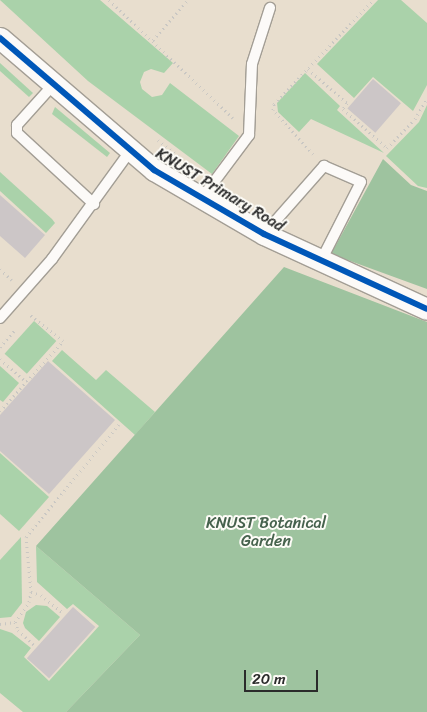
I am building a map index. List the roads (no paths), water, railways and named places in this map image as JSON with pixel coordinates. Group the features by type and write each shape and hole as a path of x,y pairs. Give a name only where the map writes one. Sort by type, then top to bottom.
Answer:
{"street":[{"name":"KNUST Primary Road","path":"0,38 154,170 264,234 427,309"}],"lane":[{"path":"202,198 249,135 252,64 270,8"},
{"path":"53,84 17,125 17,133 94,204"},
{"path":"0,318 52,259 94,204 131,150"},
{"path":"264,234 324,166 361,182 321,261"}],"park label":[{"name":"KNUST Botanical Garden","path":"266,532"}]}
